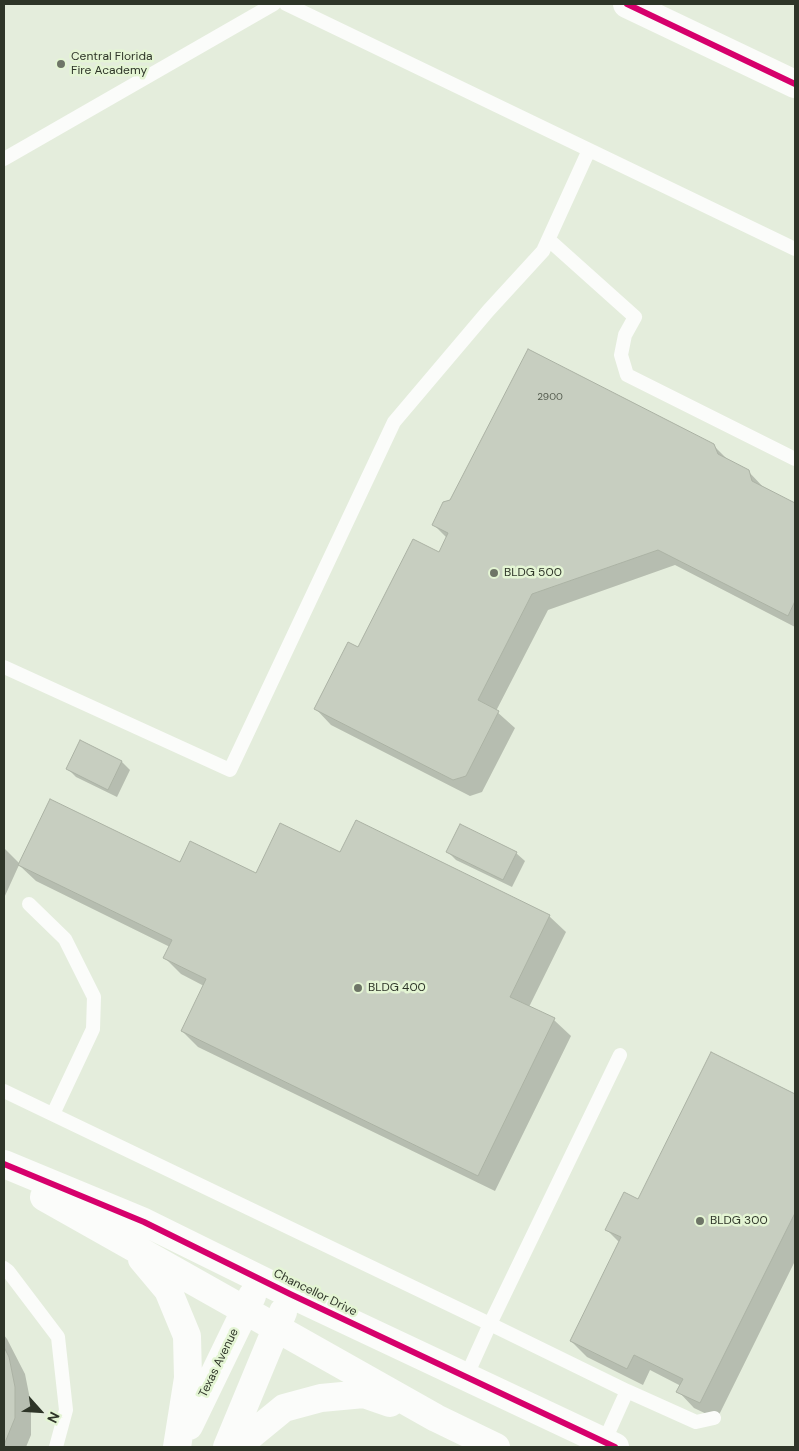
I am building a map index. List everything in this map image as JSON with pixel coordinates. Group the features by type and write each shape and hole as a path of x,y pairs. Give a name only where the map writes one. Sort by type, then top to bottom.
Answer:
{"main road":[{"path":"627,4 795,84"},
{"name":"Chancellor Drive","path":"4,1164 144,1222 290,1294 610,1445"},
{"path":"4,1174 436,1418 496,1447"},
{"path":"132,1246 168,1290 187,1336 188,1378 178,1447"},
{"name":"Texas Avenue","path":"178,1447 260,1279"},
{"path":"227,1447 290,1294"},
{"path":"240,1447 245,1440 284,1408 321,1398 364,1394 436,1418"}],"lane":[{"path":"4,159 274,4"},
{"path":"286,4 314,10 589,150 795,249"},
{"path":"4,667 230,770 394,422 543,251 589,150"},
{"path":"549,240 635,317 625,335 621,355 627,375 795,459"},
{"path":"29,904 65,939 94,997 93,1029 53,1114"},
{"path":"466,1377 620,1055"},
{"path":"4,1091 627,1391 696,1422 714,1418"},
{"path":"4,1268 58,1336 66,1410 56,1447"},
{"path":"610,1445 627,1391"}],"building":[{"name":"BLDG 500","path":"528,349 714,444 718,454 749,470 752,481 795,503 795,601 788,616 658,550 532,594 478,700 499,711 466,776 453,780 314,709 348,642 358,647 413,539 439,552 448,533 432,525 443,502 450,500"},
{"path":"80,740 122,761 108,790 66,769"},
{"name":"BLDG 400","path":"50,799 180,862 190,841 256,873 280,823 340,852 356,820 550,915 510,997 555,1018 478,1176 181,1031 206,979 163,958 172,940 18,865"},
{"path":"460,824 517,852 503,880 446,852"},
{"name":"BLDG 300","path":"711,1052 795,1094 795,1213 700,1403 676,1392 683,1379 634,1355 627,1369 570,1341 621,1237 605,1230 624,1192 638,1199"},
{"path":"4,1347 9,1357 15,1387 15,1418 4,1445"}],"cycle path":[{"path":"627,4 795,84"},
{"path":"4,1164 144,1222 290,1294 615,1447"}],"place":[{"name":"Central Florida Fire Academy","path":"61,64"},
{"name":"BLDG 500","path":"494,573"},
{"name":"BLDG 400","path":"358,988"},
{"name":"BLDG 300","path":"700,1221"}]}
